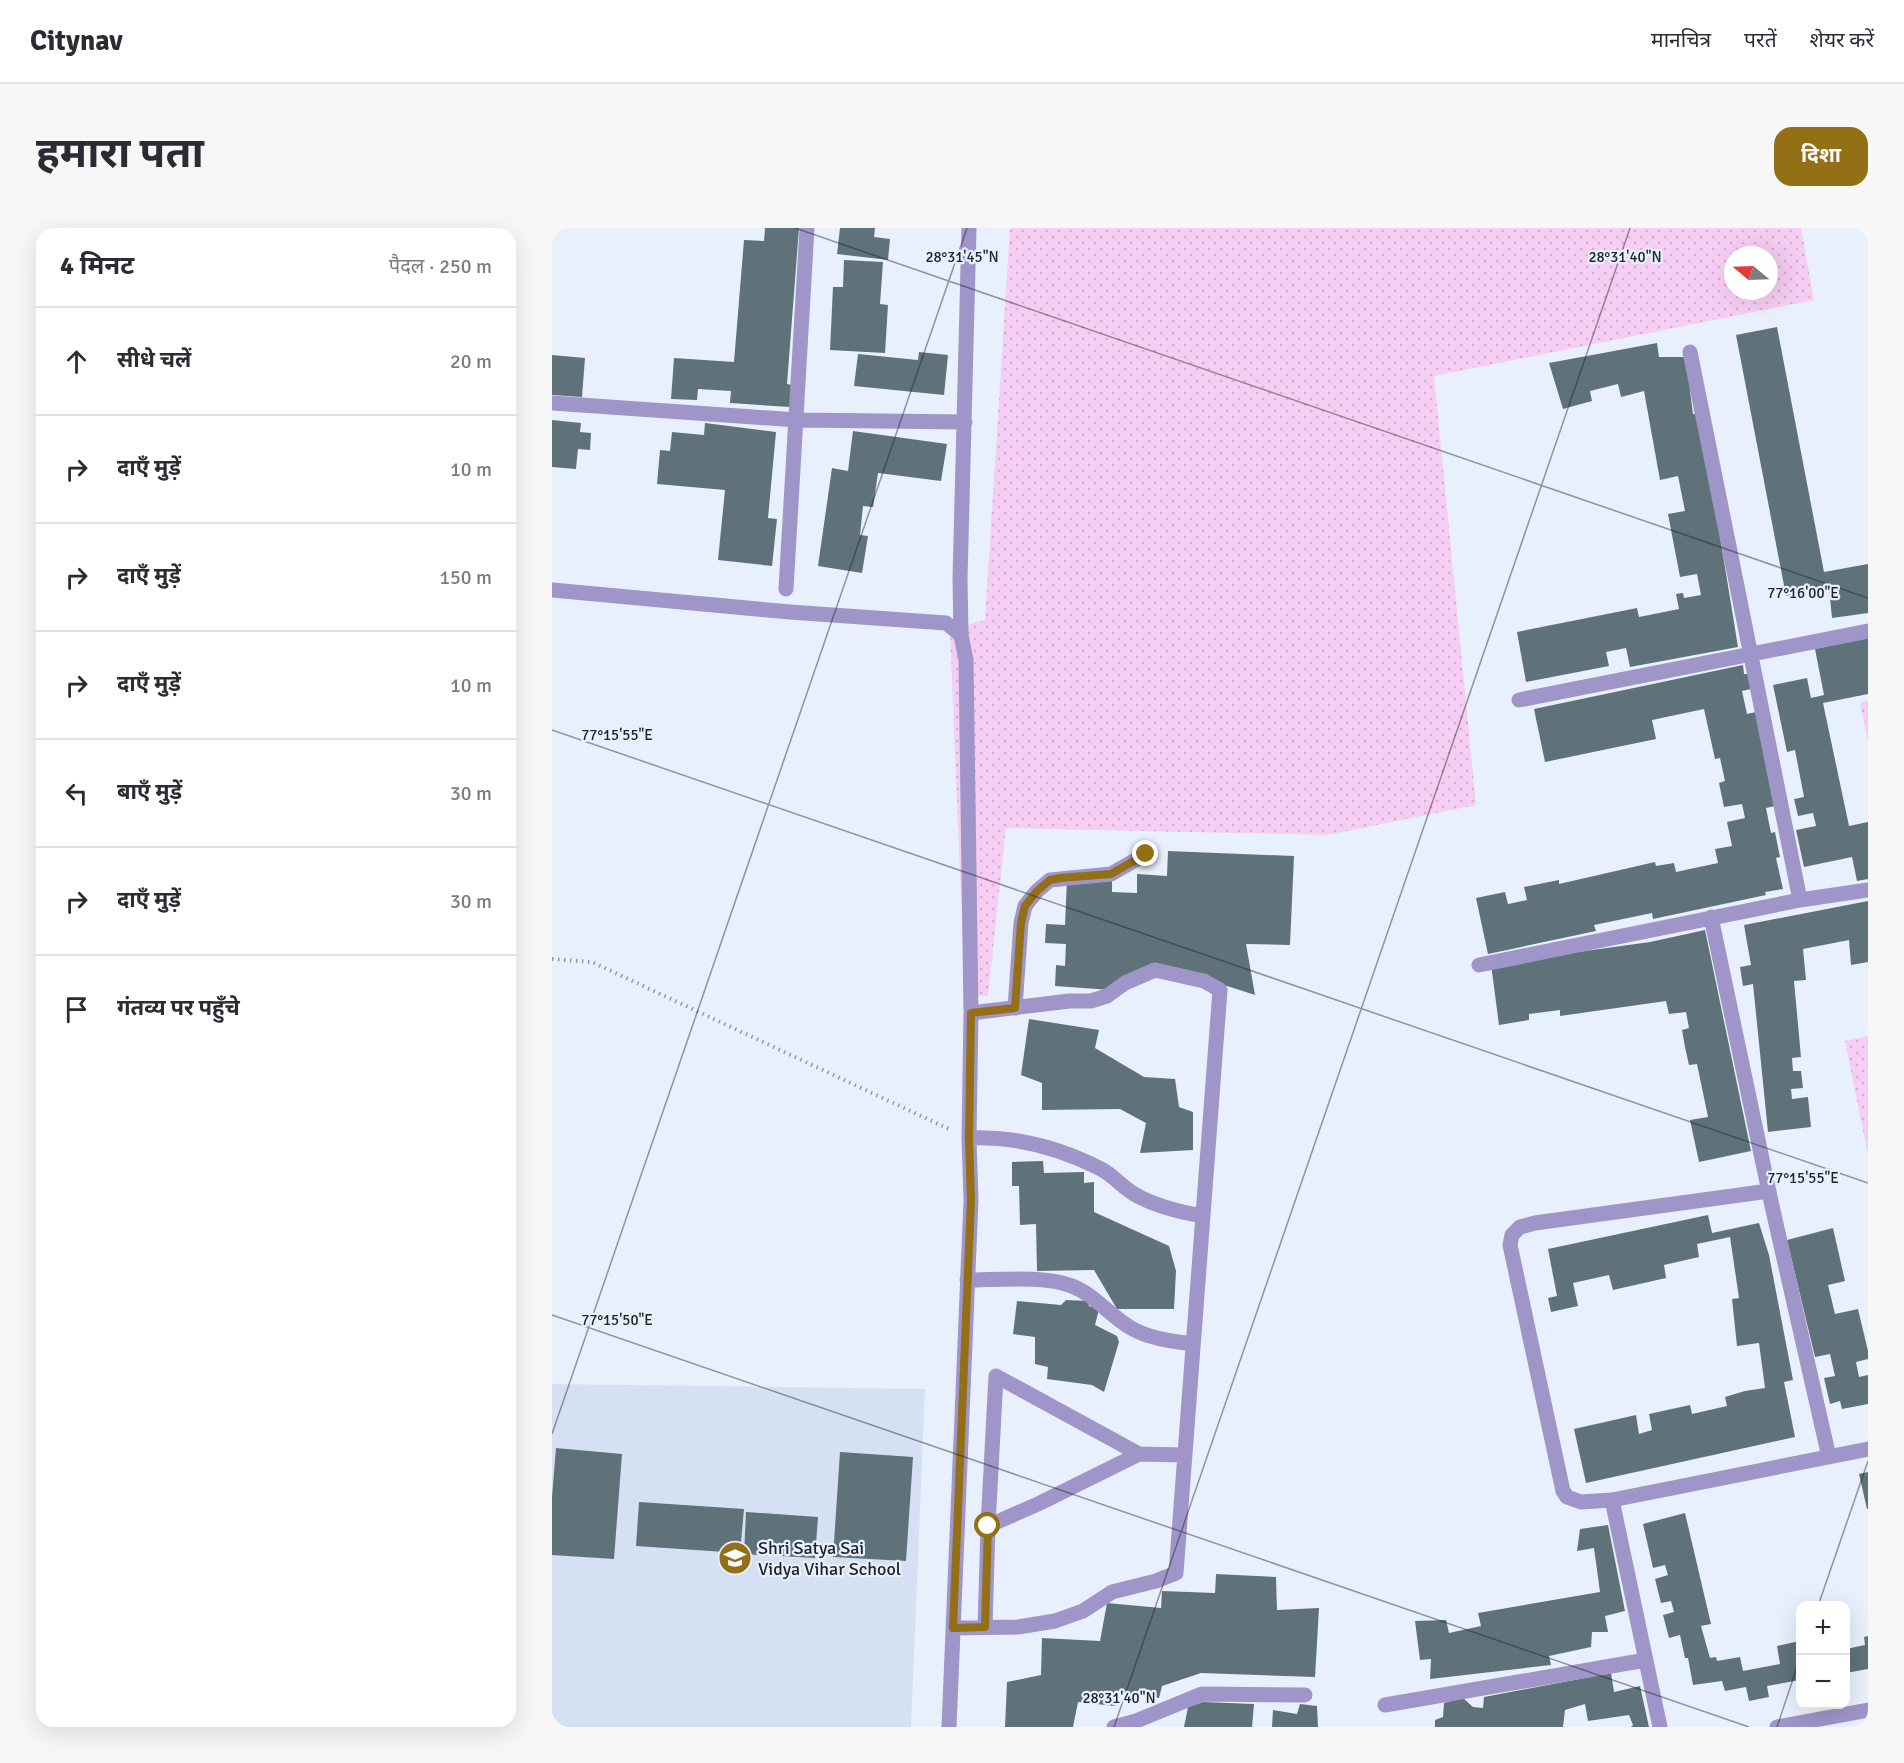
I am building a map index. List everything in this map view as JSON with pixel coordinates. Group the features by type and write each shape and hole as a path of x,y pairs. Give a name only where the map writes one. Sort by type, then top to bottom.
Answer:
{"street":[{"path":"786,589 807,228"},
{"path":"948,1727 971,1200 966,660 961,635 960,579 969,228"},
{"path":"1690,352 1800,900"},
{"path":"552,403 797,420 965,422"},
{"path":"552,590 790,612 946,623 961,635"},
{"path":"1520,700 1868,632"},
{"path":"1015,1008 1021,923 1025,906 1037,891 1050,880 1111,874 1146,854"},
{"path":"1479,965 1711,917 1868,890"},
{"path":"1711,917 1769,1191 1829,1457"},
{"path":"953,1628 1018,1627 1055,1621 1083,1611 1112,1592 1156,1581 1176,1573 1220,990 1204,981 1155,970 1125,983 1107,996 1091,1001 1068,1001 971,1013"},
{"path":"969,1138 985,1137 1036,1143 1066,1153 1103,1170 1133,1194 1171,1210 1203,1216"},
{"path":"1769,1191 1535,1223 1520,1227 1512,1235 1510,1245 1517,1282 1563,1491 1567,1497 1581,1502 1612,1500 1868,1449"},
{"path":"967,1280 1053,1280 1072,1286 1092,1297 1131,1328 1165,1340 1193,1344"},
{"path":"985,1627 996,1376 1139,1454 1184,1455"},
{"path":"988,1526 1139,1454"},
{"path":"1612,1500 1660,1727"},
{"path":"1385,1705 1646,1660"},
{"path":"1114,1727 1136,1721 1202,1694 1305,1695"},
{"path":"1777,1727 1868,1710"}],"path":[{"path":"552,959 592,962 969,1138"}],"shaded area":[{"path":"1010,228 1801,228 1814,300 1434,376 1476,805 1327,835 1006,828 988,996 965,995 950,630 985,620"},
{"path":"1868,700 1868,742 1860,703"},
{"path":"1868,1036 1868,1155 1845,1041"},
{"name":"Shri Satya Sai Vidya Vihar School","path":"552,1384 925,1389 911,1727 552,1727"}],"building":[{"path":"765,228 799,228 787,384 792,385 790,407 730,403 731,391 698,389 697,400 671,399 674,358 734,362 744,240 764,241"},
{"path":"840,228 875,228 874,237 890,239 888,260 837,254"},
{"path":"844,260 883,262 880,304 888,305 885,353 830,350 833,287 843,287"},
{"path":"1777,327 1824,572 1868,564 1868,613 1832,618 1829,588 1786,596 1736,335"},
{"path":"1657,343 1659,357 1684,357 1695,390 1690,391 1693,414 1700,414 1738,647 1630,667 1626,648 1606,652 1609,666 1526,682 1517,632 1637,608 1639,617 1679,609 1676,594 1683,593 1684,598 1701,595 1697,574 1680,577 1668,514 1685,511 1678,476 1660,480 1644,391 1621,397 1618,384 1590,391 1592,401 1563,409 1549,363"},
{"path":"919,352 948,355 944,395 854,386 858,354 918,360"},
{"path":"552,355 585,358 582,397 552,395"},
{"path":"552,420 581,423 580,432 591,433 590,450 578,449 576,469 552,467"},
{"path":"705,423 776,432 768,518 777,519 772,566 718,560 725,490 657,484 660,450 670,451 672,432 704,435"},
{"path":"853,431 947,444 941,481 878,473 873,507 863,506 860,535 868,536 862,573 818,566 832,468 848,471"},
{"path":"1868,638 1868,694 1823,703 1849,826 1868,822 1868,879 1857,881 1852,857 1804,867 1796,830 1816,826 1813,813 1798,816 1794,799 1804,797 1795,750 1787,752 1773,685 1807,678 1811,698 1824,695 1815,649"},
{"path":"1743,665 1744,674 1748,674 1751,689 1742,691 1747,714 1756,712 1775,806 1766,808 1771,833 1775,832 1780,857 1776,858 1783,889 1765,892 1766,895 1653,919 1652,913 1594,925 1596,931 1488,954 1476,898 1505,892 1508,904 1527,900 1524,887 1559,880 1559,884 1655,862 1656,866 1674,863 1676,872 1718,863 1715,849 1732,846 1727,822 1745,818 1742,804 1724,807 1719,783 1725,781 1720,758 1715,759 1704,709 1652,720 1656,739 1545,762 1534,709"},
{"path":"1168,851 1294,856 1290,945 1246,944 1255,995 1156,963 1111,990 1055,986 1056,965 1065,966 1066,944 1045,943 1046,924 1065,925 1067,879 1112,881 1112,892 1137,893 1137,874 1167,876"},
{"path":"1868,901 1868,962 1851,965 1849,940 1803,949 1806,980 1794,981 1801,1057 1792,1058 1793,1071 1801,1071 1803,1088 1791,1089 1792,1099 1808,1097 1811,1127 1768,1132 1753,984 1743,986 1740,967 1751,965 1744,925"},
{"path":"1705,930 1751,1151 1699,1162 1690,1120 1708,1117 1697,1064 1689,1065 1685,1047 1682,1030 1689,1028 1686,1012 1669,1014 1666,1001 1560,1016 1560,1010 1529,1014 1529,1020 1499,1025 1491,964 1650,942"},
{"path":"1029,1019 1099,1030 1095,1048 1144,1077 1175,1079 1179,1107 1193,1112 1193,1150 1140,1153 1146,1123 1120,1109 1042,1110 1042,1083 1021,1075"},
{"path":"1043,1161 1044,1173 1084,1172 1084,1183 1094,1182 1094,1212 1169,1246 1176,1271 1174,1309 1117,1309 1094,1270 1037,1271 1036,1224 1020,1225 1019,1186 1012,1186 1012,1162"},
{"path":"1708,1215 1712,1233 1759,1223 1769,1255 1793,1380 1784,1382 1795,1437 1586,1483 1574,1429 1636,1415 1639,1434 1652,1430 1649,1414 1690,1405 1692,1414 1727,1406 1725,1397 1765,1388 1759,1343 1737,1346 1732,1299 1739,1298 1730,1237 1697,1244 1699,1257 1664,1265 1666,1278 1613,1290 1609,1275 1573,1283 1578,1306 1551,1312 1548,1298 1557,1296 1548,1249"},
{"path":"1833,1228 1845,1281 1828,1285 1835,1314 1858,1309 1868,1351 1868,1359 1856,1362 1859,1377 1868,1375 1868,1404 1842,1409 1840,1401 1830,1404 1824,1378 1835,1376 1830,1354 1815,1357 1787,1240"},
{"path":"1066,1300 1088,1301 1089,1306 1099,1309 1095,1325 1117,1336 1119,1342 1104,1392 1092,1385 1047,1379 1048,1367 1035,1364 1035,1337 1013,1334 1017,1301 1061,1305"},
{"path":"556,1448 622,1454 614,1559 552,1555 552,1497"},
{"path":"840,1452 913,1457 906,1561 833,1557"},
{"path":"1868,1472 1868,1509 1867,1509 1859,1474"},
{"path":"639,1502 744,1509 740,1553 636,1546"},
{"path":"746,1512 818,1517 815,1558 744,1554"},
{"path":"1685,1513 1711,1624 1701,1626 1710,1658 1716,1657 1717,1661 1740,1657 1743,1671 1780,1664 1777,1646 1796,1642 1796,1681 1767,1686 1769,1697 1749,1701 1746,1687 1725,1691 1722,1681 1693,1685 1688,1658 1685,1658 1680,1635 1669,1638 1663,1615 1674,1612 1671,1601 1661,1603 1655,1579 1668,1575 1665,1565 1653,1568 1643,1524"},
{"path":"1608,1525 1625,1611 1605,1616 1608,1632 1592,1632 1591,1647 1549,1656 1551,1665 1430,1679 1431,1659 1420,1660 1415,1621 1446,1620 1449,1633 1481,1626 1478,1613 1600,1592 1594,1548 1577,1551 1580,1529"},
{"path":"1216,1574 1276,1577 1277,1610 1319,1608 1315,1677 1201,1673 1162,1686 1159,1698 1115,1692 1115,1706 1078,1702 1073,1727 1005,1727 1007,1682 1041,1675 1042,1638 1100,1641 1107,1603 1161,1608 1162,1591 1215,1593"},
{"path":"1868,1636 1868,1669 1850,1672 1850,1648 1865,1645 1864,1637"},
{"path":"1611,1673 1614,1692 1640,1686 1649,1727 1631,1727 1633,1725 1629,1715 1588,1721 1585,1704 1565,1710 1563,1727 1435,1727 1435,1720 1443,1717 1444,1703 1463,1698 1473,1707 1483,1708 1484,1697"},
{"path":"1203,1702 1254,1704 1252,1727 1184,1727 1188,1707"},
{"path":"1300,1704 1317,1706 1318,1727 1272,1727 1273,1710 1297,1714"}],"place":[{"name":"Shri Satya Sai Vidya Vihar School","path":"735,1558"}],"route":[{"path":"988,1526 985,1627 953,1628 971,1200 969,1138 971,1013 1015,1008 1021,923 1025,906 1037,891 1050,880 1111,874 1146,854"}]}
